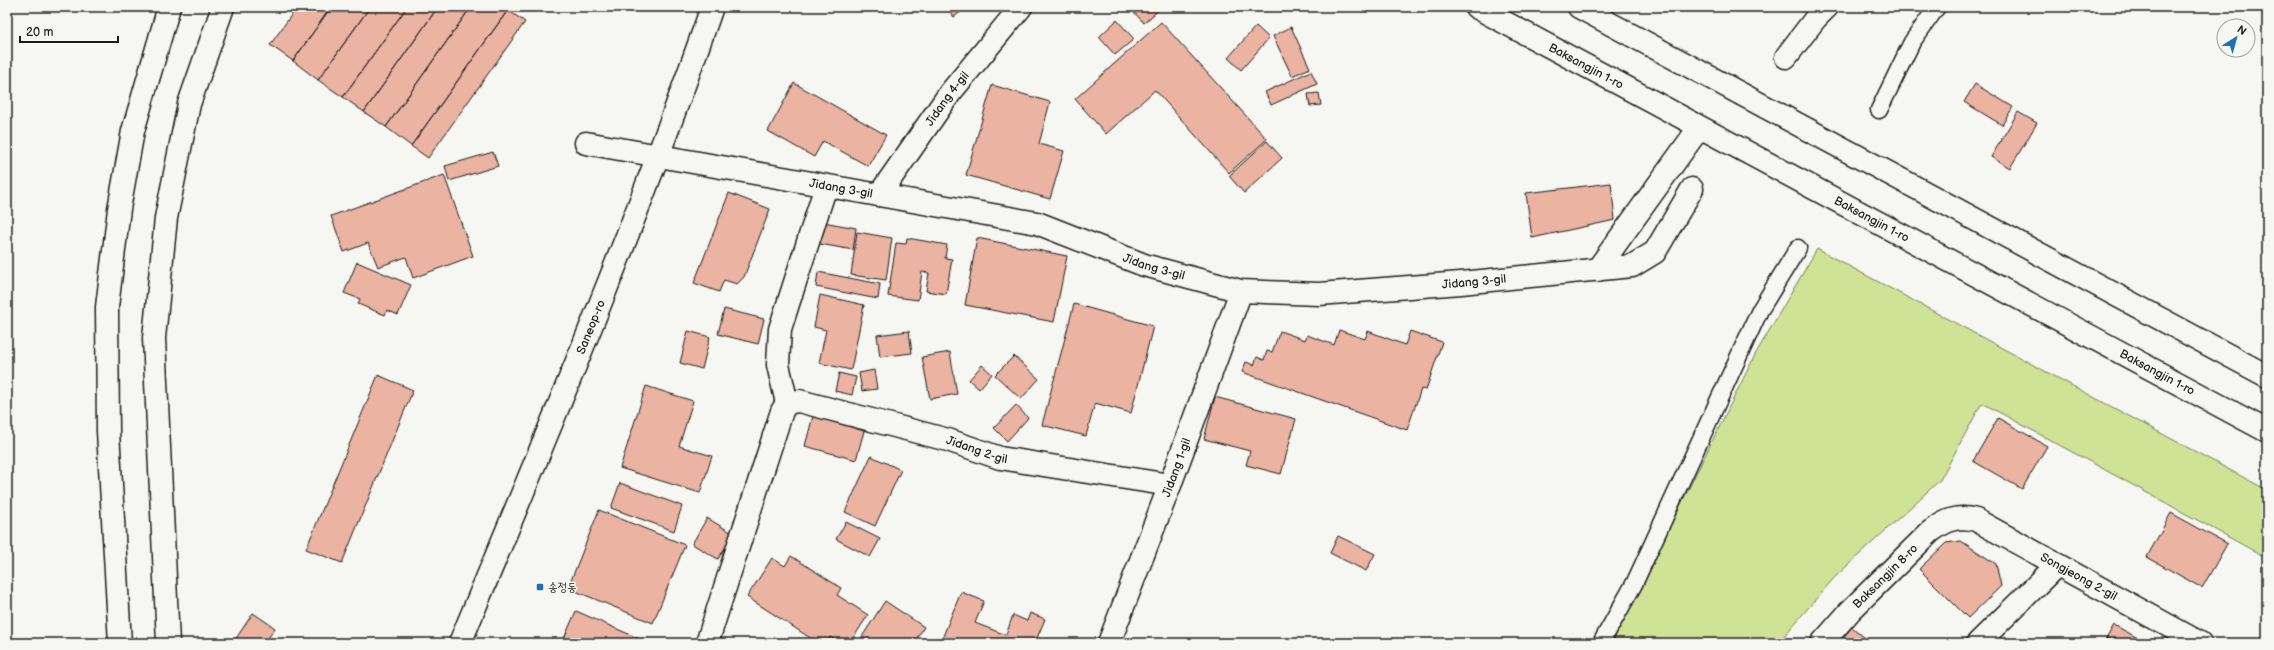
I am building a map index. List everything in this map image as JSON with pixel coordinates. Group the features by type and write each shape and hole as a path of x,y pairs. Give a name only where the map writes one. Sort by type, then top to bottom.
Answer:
{"street":[{"path":"120,643 108,431 107,307 119,209 132,131 169,7"},
{"path":"168,643 154,338 166,218 189,104 223,7"},
{"name":"Saneop-ro","path":"460,643 582,349 659,156 712,7"},
{"name":"Jidang 4-gil","path":"879,194 950,93 1021,7"},
{"name":"Baksangjin 1-ro","path":"1476,7 1699,128 2267,431"},
{"path":"1579,7 2267,376"},
{"path":"1786,57 1815,19 1828,7"},
{"path":"1597,270 1699,128"},
{"name":"Jidang 3-gil","path":"586,143 1037,223 1144,265 1241,291 1319,294 1462,283 1632,266 1655,252 1692,189"},
{"path":"707,643 782,411 787,403 778,365 780,329 826,186"},
{"name":"Jidang 1-gil","path":"1109,643 1170,485 1241,291"},
{"name":"Jidang 2-gil","path":"787,403 799,401 948,440 1000,458 1170,485"},
{"name":"Songjeong 2-gil","path":"1955,517 1976,520 2200,643"},
{"name":"Baksangjin 8-ro","path":"1822,643 1851,610 1930,532 1944,522 1955,517"},
{"path":"1978,643 2057,565"}],"lane":[{"path":"1879,110 1912,42 1938,7"},
{"path":"1601,643 1634,584 1760,310 1798,248"}],"green space":[{"path":"1817,249 2267,490 2267,558 1982,403 1940,480 1834,578 1778,643 1612,643 1756,353"}],"building":[{"path":"297,7 331,7 293,61 270,45"},
{"path":"331,7 370,7 318,80 293,61"},
{"path":"370,7 407,7 343,97 318,80"},
{"path":"407,7 438,7 364,112 343,97"},
{"path":"438,7 471,7 386,127 364,112"},
{"path":"471,7 510,7 411,146 386,127"},
{"path":"946,7 967,7 954,17"},
{"path":"1129,7 1162,7 1144,23"},
{"path":"508,10 525,22 428,158 411,146"},
{"path":"1117,20 1134,39 1115,55 1099,37"},
{"path":"1161,22 1267,139 1229,173 1155,90 1106,134 1075,99"},
{"path":"1256,26 1269,38 1241,70 1228,58"},
{"path":"1291,27 1310,68 1292,76 1273,36"},
{"path":"1311,71 1317,84 1271,105 1265,92"},
{"path":"794,83 886,135 868,166 823,141 814,157 768,131"},
{"path":"1975,84 2013,107 2002,125 1964,102"},
{"path":"992,85 1050,102 1039,144 1064,151 1050,199 966,175"},
{"path":"1319,93 1321,105 1310,106 1308,94"},
{"path":"2018,112 2037,123 2010,168 1991,157"},
{"path":"1267,141 1282,158 1244,193 1229,176"},
{"path":"493,152 498,166 449,181 445,166"},
{"path":"444,175 473,256 413,278 406,257 378,267 368,243 344,252 331,216"},
{"path":"1611,183 1615,220 1532,238 1526,193"},
{"path":"729,193 770,209 744,277 737,284 724,280 719,292 694,283"},
{"path":"823,222 856,228 853,250 820,244"},
{"path":"857,232 892,238 886,280 851,275"},
{"path":"907,238 947,245 945,258 952,259 946,294 926,291 929,273 922,272 918,300 888,296 896,243 906,244"},
{"path":"977,238 1067,256 1054,322 965,305"},
{"path":"357,262 411,285 398,315 387,310 385,315 358,304 360,299 344,293"},
{"path":"818,272 880,284 878,299 816,287"},
{"path":"820,295 864,305 851,370 819,363 826,330 814,327"},
{"path":"1074,304 1153,326 1131,413 1095,403 1086,436 1042,425"},
{"path":"724,309 764,319 758,344 718,334"},
{"path":"1339,330 1365,339 1368,331 1405,345 1410,331 1442,342 1426,390 1421,389 1407,430 1242,372 1246,362 1254,365 1257,357 1264,360 1267,351 1272,352 1280,331 1305,340 1307,335 1334,345"},
{"path":"688,331 710,337 702,369 680,363"},
{"path":"909,331 912,353 880,357 877,335"},
{"path":"950,352 957,394 930,399 922,357"},
{"path":"1014,356 1039,379 1021,399 995,375"},
{"path":"982,365 992,374 979,389 969,380"},
{"path":"874,370 877,389 862,391 859,373"},
{"path":"839,373 856,377 852,395 835,391"},
{"path":"378,375 413,390 342,563 306,549"},
{"path":"646,386 693,401 679,446 712,456 700,493 620,468"},
{"path":"1215,397 1296,419 1281,474 1246,465 1250,451 1204,439"},
{"path":"1016,405 1028,418 1007,441 994,428"},
{"path":"813,416 864,431 856,460 805,446"},
{"path":"1998,418 2047,446 2022,489 1973,461"},
{"path":"871,456 901,470 875,526 845,512"},
{"path":"620,483 682,506 674,531 611,508"},
{"path":"599,510 685,545 653,623 568,588"},
{"path":"2171,513 2227,544 2202,588 2147,557"},
{"path":"707,518 734,534 718,559 692,544"},
{"path":"846,522 880,539 870,557 836,539"},
{"path":"1338,536 1375,554 1366,571 1330,553"},
{"path":"1961,541 1996,564 2001,586 1968,618 1919,569 1946,543"},
{"path":"791,556 841,588 837,595 868,615 850,643 840,643 830,637 827,643 818,643 747,597 772,558 785,566"},
{"path":"961,592 984,601 975,623 1006,635 1013,615 1027,621 1030,613 1045,619 1035,643 947,643 941,641"},
{"path":"885,601 924,627 914,643 865,643 860,640"},
{"path":"576,611 649,643 562,643"},
{"path":"253,613 275,628 265,643 233,643"},
{"path":"2114,625 2147,643 2104,643"},
{"path":"1852,627 1871,643 1838,643"}],"place":[{"name":"송정동","path":"540,587"}]}
